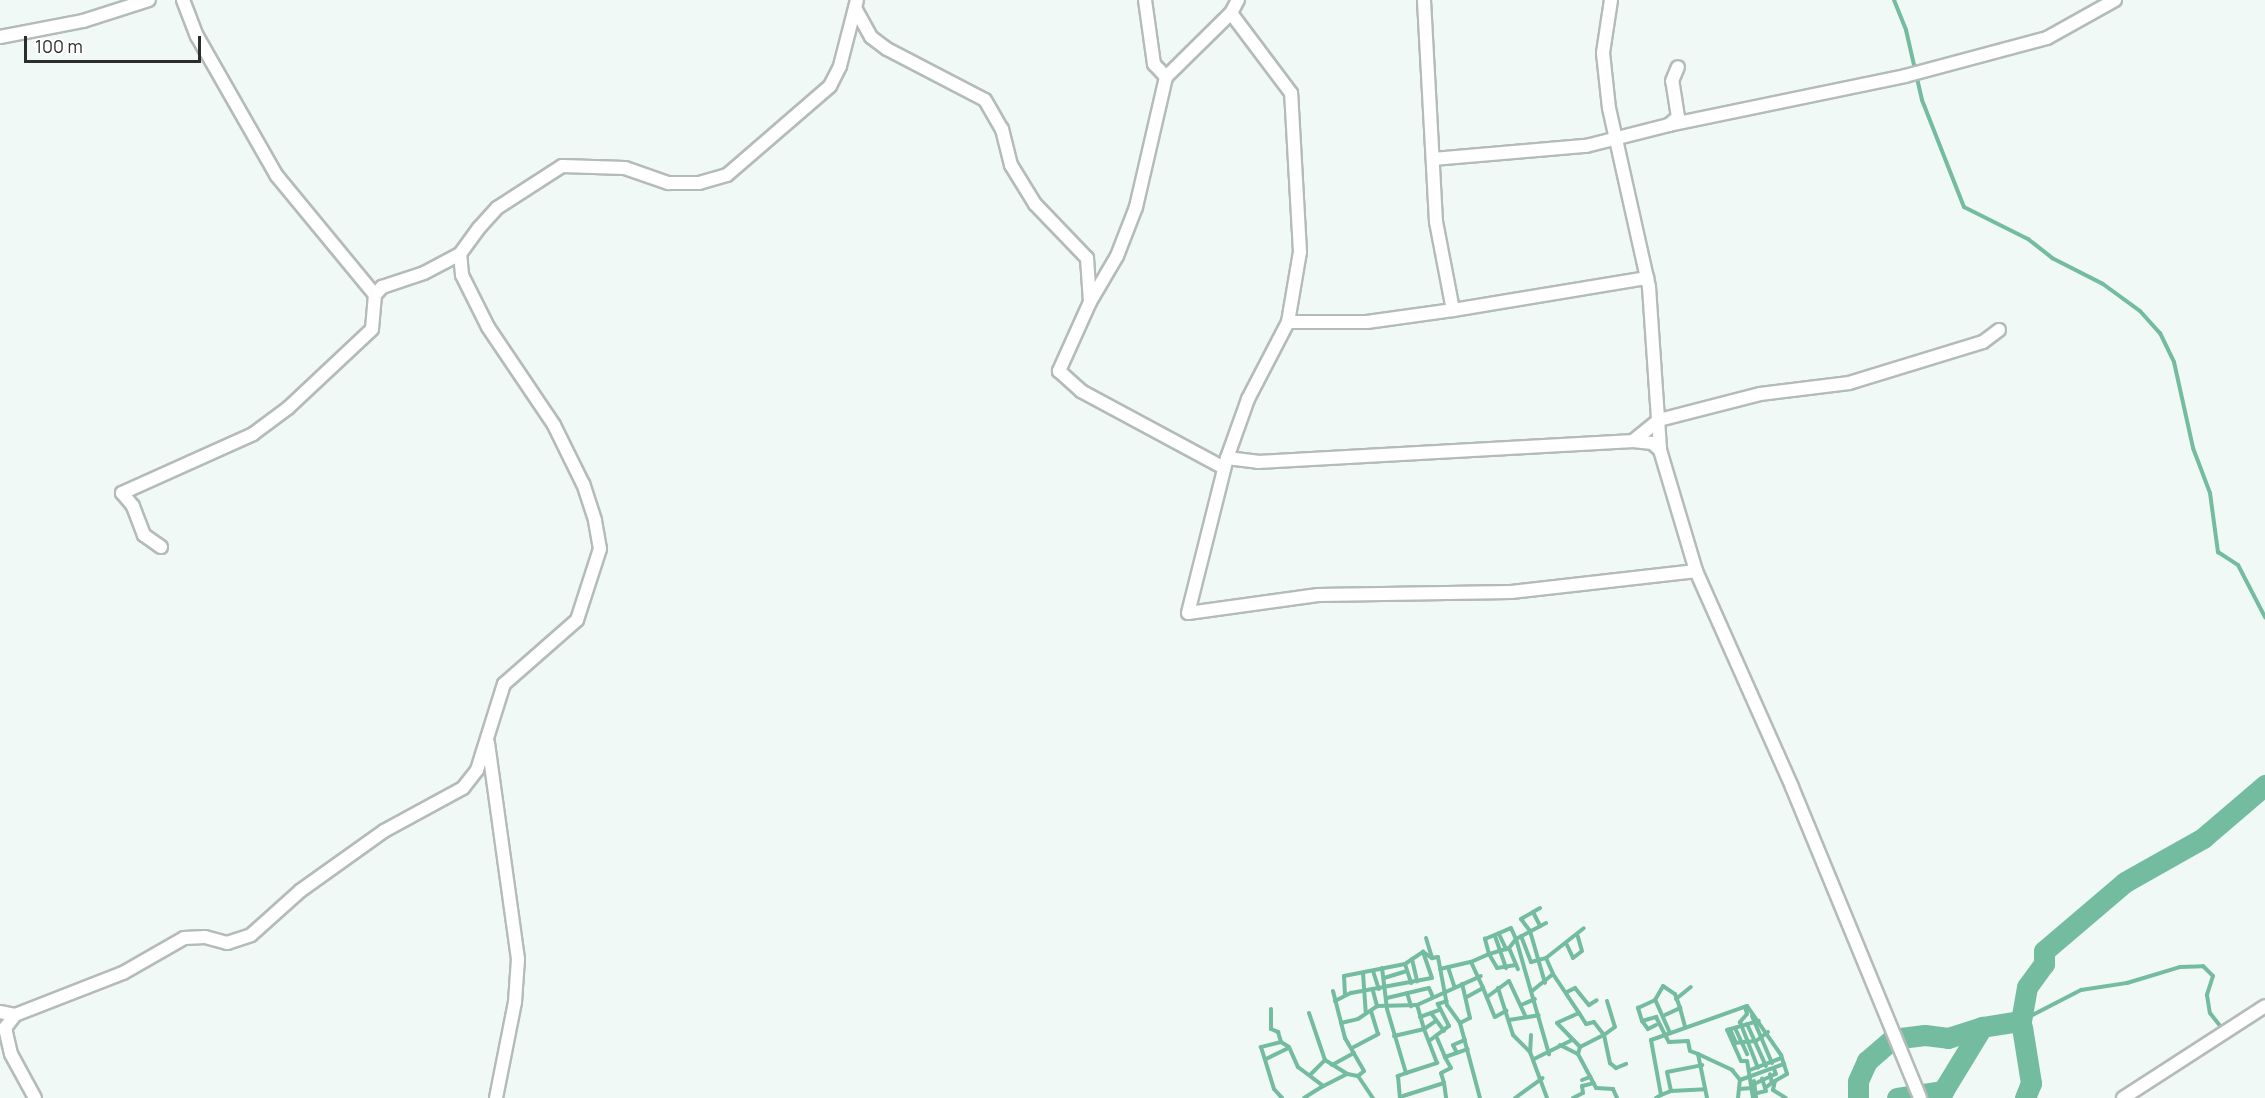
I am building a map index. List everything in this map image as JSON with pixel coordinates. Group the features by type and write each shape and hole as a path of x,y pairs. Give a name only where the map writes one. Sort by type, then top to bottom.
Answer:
{"street":[{"path":"0,37 82,21 149,0"},
{"path":"183,0 196,36 277,176 375,295"},
{"path":"1145,0 1154,64 1166,77"},
{"path":"1238,0 1231,13 1166,77 1136,207 1117,256 1090,302 1059,371 1081,391 1226,463 1633,441 1652,443 1659,450"},
{"path":"1424,0 1436,222 1453,310"},
{"path":"1611,0 1603,53 1615,136 1647,278 1659,420 1659,450 1696,571 1792,787 1920,1098"},
{"path":"1433,159 1586,146 1615,136 1910,75 2047,38 2115,0"},
{"path":"161,548 144,535 134,506 122,493 253,434 288,408 372,329 375,295 382,287 424,273 460,254 497,208 562,166 625,168 668,183 699,183 727,175 830,86 840,66 856,4"},
{"path":"856,4 871,37 887,49 985,100 1002,129 1011,165 1035,204 1087,258 1090,302"},
{"path":"1231,13 1291,93 1300,252 1288,322 1248,399 1226,463 1188,613 1318,595 1511,592 1696,571"},
{"path":"1669,125 1678,117 1672,81 1678,67"},
{"path":"35,1098 11,1054 5,1028 15,1016 123,973 184,939 205,937 227,943 251,935 300,891 384,831 462,788 477,770 504,684 577,620 600,549 583,484 554,425 472,300 460,254"},
{"path":"1288,322 1367,322 1647,278"},
{"path":"1633,441 1659,420 1760,394 1850,382 1983,342 1999,330"},
{"path":"488,732 518,959 515,1002 496,1098"},
{"path":"2123,1098 2265,1006"},
{"path":"0,1012 15,1016"}],"waterway":[{"path":"1894,0 1906,30 1922,100 1964,207 2028,239 2052,258 2103,284 2140,311 2160,333 2174,362 2193,448 2210,493 2218,552 2238,565 2265,617"},
{"path":"1897,1098 1943,1091 1982,1027 2021,1021 2027,987 2044,964 2044,951 2125,882 2203,838 2265,785"},
{"path":"1540,908 1521,919 1530,931 1545,983"},
{"path":"1533,912 1540,926"},
{"path":"1471,962 1489,954 1485,939 1511,928 1516,939 1546,923"},
{"path":"1546,958 1584,928"},
{"path":"1499,934 1506,949"},
{"path":"1495,936 1506,968"},
{"path":"1521,936 1531,962 1546,958 1553,974 1532,991"},
{"path":"1567,945 1573,958 1582,951 1578,937"},
{"path":"1426,938 1432,958 1438,957 1447,1005 1460,1023 1480,1098"},
{"path":"1516,939 1549,1054"},
{"path":"1516,939 1509,948 1489,954 1497,968 1516,965"},
{"path":"1509,948 1518,969"},
{"path":"1345,995 1344,976 1405,964 1423,952 1432,958"},
{"path":"1335,1001 1351,993 1432,978 1423,952"},
{"path":"1412,959 1417,981"},
{"path":"1440,969 1471,962 1483,988 1467,997"},
{"path":"1405,964 1411,983"},
{"path":"2021,1021 2081,990 2127,983 2180,967 2203,966 2213,976 2207,995 2210,1013 2224,1031"},
{"path":"1448,967 1454,986"},
{"path":"1382,968 1387,1009 1406,1073 1398,1076 1400,1098"},
{"path":"1373,971 1379,989"},
{"path":"1384,978 1407,971"},
{"path":"1363,973 1366,1012"},
{"path":"1553,974 1579,1013"},
{"path":"1341,1023 1358,1019 1377,1006 1417,1005 1481,976"},
{"path":"1487,997 1509,981 1525,1015"},
{"path":"1460,1023 1470,1018 1462,984"},
{"path":"1670,1033 1655,1000 1663,986 1675,994 1680,1008"},
{"path":"1676,999 1691,987"},
{"path":"1387,998 1429,988 1432,995"},
{"path":"1483,988 1495,1017 1506,1011"},
{"path":"1498,988 1513,1035 1530,1052"},
{"path":"1567,992 1575,988 1589,1005 1597,1000"},
{"path":"1333,991 1345,1038 1364,1071 1358,1076 1347,1074"},
{"path":"1373,991 1377,1006"},
{"path":"1407,993 1411,1006"},
{"path":"1521,1005 1535,999"},
{"path":"1642,1021 1638,1008 1655,1000"},
{"path":"1429,1041 1449,1026 1438,1004 1447,1001"},
{"path":"1607,1001 1615,1027 1604,1035 1594,1022 1586,1024 1579,1013 1557,1023 1580,1047 1578,1054 1596,1088 1613,1089 1617,1098"},
{"path":"1394,1036 1424,1029 1417,1005"},
{"path":"1656,1098 1661,1095 1651,1040 1747,1006 1781,1055 1787,1074 1775,1081 1773,1090 1786,1098"},
{"path":"1745,1007 1747,1014 1740,1022 1758,1068"},
{"path":"1665,1015 1680,1008 1685,1027"},
{"path":"1271,1009 1271,1029 1278,1032 1281,1042 1261,1047 1274,1089 1282,1098"},
{"path":"1420,1017 1439,1010"},
{"path":"1352,1048 1378,1034 1371,1011"},
{"path":"1309,1013 1325,1060 1347,1074 1323,1086"},
{"path":"1431,1013 1444,1031"},
{"path":"1509,1020 1539,1015"},
{"path":"1752,1016 1772,1063"},
{"path":"1656,1025 1648,1029 1642,1021 1656,1017 1669,1042 1688,1041 1690,1051 1698,1054 1707,1098"},
{"path":"1406,1073 1437,1063 1424,1029 1436,1021"},
{"path":"1753,1098 1747,1061 1741,1061 1727,1030 1759,1021"},
{"path":"1747,1024 1766,1066"},
{"path":"1858,1098 1858,1081 1867,1061 1892,1039 1925,1035 1948,1038 1982,1027"},
{"path":"2022,1027 2031,1083 2025,1098"},
{"path":"1735,1028 1747,1054"},
{"path":"1730,1029 1736,1043"},
{"path":"1733,1043 1756,1041 1768,1032"},
{"path":"1531,1035 1530,1052 1547,1098"},
{"path":"1580,1047 1604,1035 1610,1063 1616,1068 1626,1064"},
{"path":"1437,1038 1445,1057"},
{"path":"1457,1053 1453,1045 1465,1040"},
{"path":"1534,1059 1572,1040"},
{"path":"1281,1042 1289,1047 1298,1067 1323,1086 1304,1098"},
{"path":"1560,1045 1578,1054"},
{"path":"1266,1059 1289,1048"},
{"path":"1444,1083 1441,1073 1451,1068 1445,1057 1468,1049"},
{"path":"1332,1065 1354,1053"},
{"path":"1698,1054 1732,1070 1740,1080"},
{"path":"1750,1070 1782,1058"},
{"path":"1311,1074 1325,1060"},
{"path":"1738,1098 1740,1080 1784,1064"},
{"path":"1661,1095 1671,1091 1667,1072 1702,1065"},
{"path":"1752,1085 1776,1074 1774,1069"},
{"path":"1765,1088 1772,1083 1770,1074"},
{"path":"1358,1076 1373,1098"},
{"path":"1582,1080 1590,1077"},
{"path":"1515,1098 1543,1078"},
{"path":"1753,1094 1766,1091 1762,1079"},
{"path":"1754,1081 1756,1098"},
{"path":"1403,1096 1444,1083 1446,1098"},
{"path":"1573,1098 1583,1093 1582,1086 1594,1083"},
{"path":"1739,1089 1752,1088"},
{"path":"1671,1091 1705,1089"}]}
